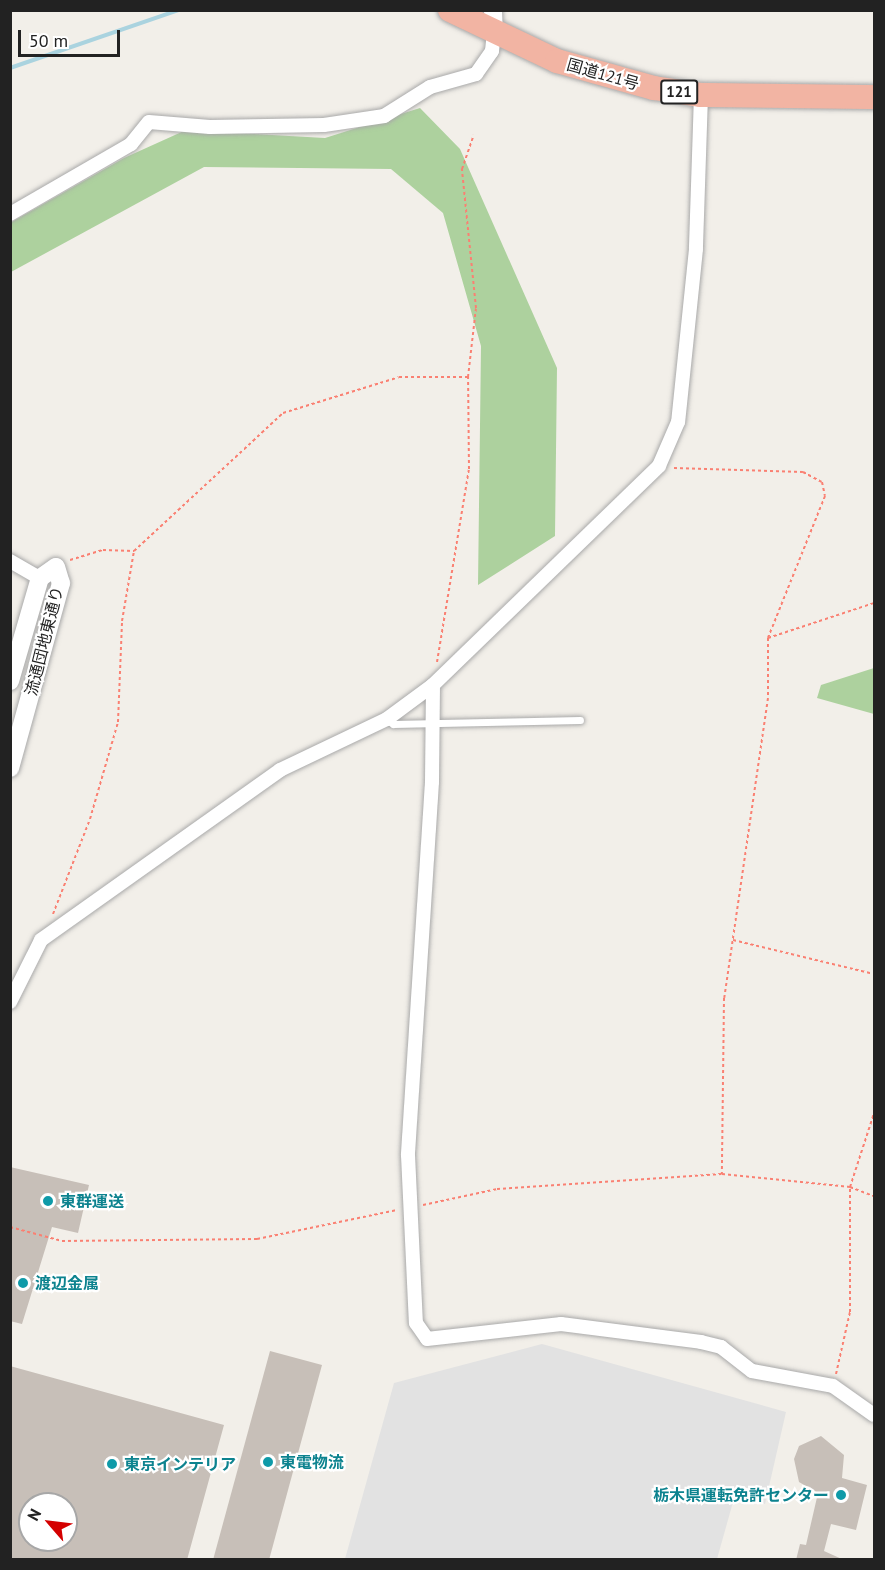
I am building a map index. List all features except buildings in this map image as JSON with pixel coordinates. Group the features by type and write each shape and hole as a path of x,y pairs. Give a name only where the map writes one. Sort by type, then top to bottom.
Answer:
{"highway":[{"name":"国道121号","path":"450,10 494,22 588,72 701,95 874,97"}],"street":[{"path":"10,214 131,144 149,122 210,128 324,125 384,116 430,87 476,74 492,51 494,22"},
{"path":"10,1002 41,940 280,770 387,720 433,686 659,466 678,422 696,249 701,95"},
{"path":"10,561 39,578"},
{"name":"流通団地東通り","path":"10,681 39,578 56,567 61,583 10,768"},
{"path":"433,686 408,1208 416,1323 427,1339 572,1326 711,1344 752,1371 833,1386 874,1415"}],"lane":[{"path":"387,720 431,724 580,720"}],"path":[{"path":"433,686 469,469 468,376 476,308 462,170 474,135"},
{"path":"41,940 90,819 118,722 122,621 134,551 283,413 399,377 468,376"},
{"path":"659,466 803,472 822,482 825,495 768,638 768,698 724,998 722,1174"},
{"path":"56,567 103,550 134,551"},
{"path":"768,638 874,603"},
{"path":"733,940 874,974"},
{"path":"833,1386 850,1311 850,1187 874,1113"},
{"path":"10,1227 62,1241 257,1239 497,1189 722,1174 850,1187 874,1196"}],"green space":[{"path":"420,108 460,149 557,368 555,536 478,585 481,346 443,213 391,169 204,167 11,272 10,223 124,158 186,130 325,138"},
{"path":"874,668 874,714 817,698 821,685"}],"shaded area":[{"path":"542,1344 786,1412 765,1504 735,1495 717,1559 345,1559 394,1383"}],"waterway":[{"path":"10,68 178,10"}],"place":[{"name":"東群運送","path":"48,1201"},
{"name":"渡辺金属","path":"23,1283"},
{"name":"東電物流","path":"268,1462"},
{"name":"東京インテリア","path":"112,1464"},
{"name":"栃木県運転免許センター","path":"841,1495"}]}
